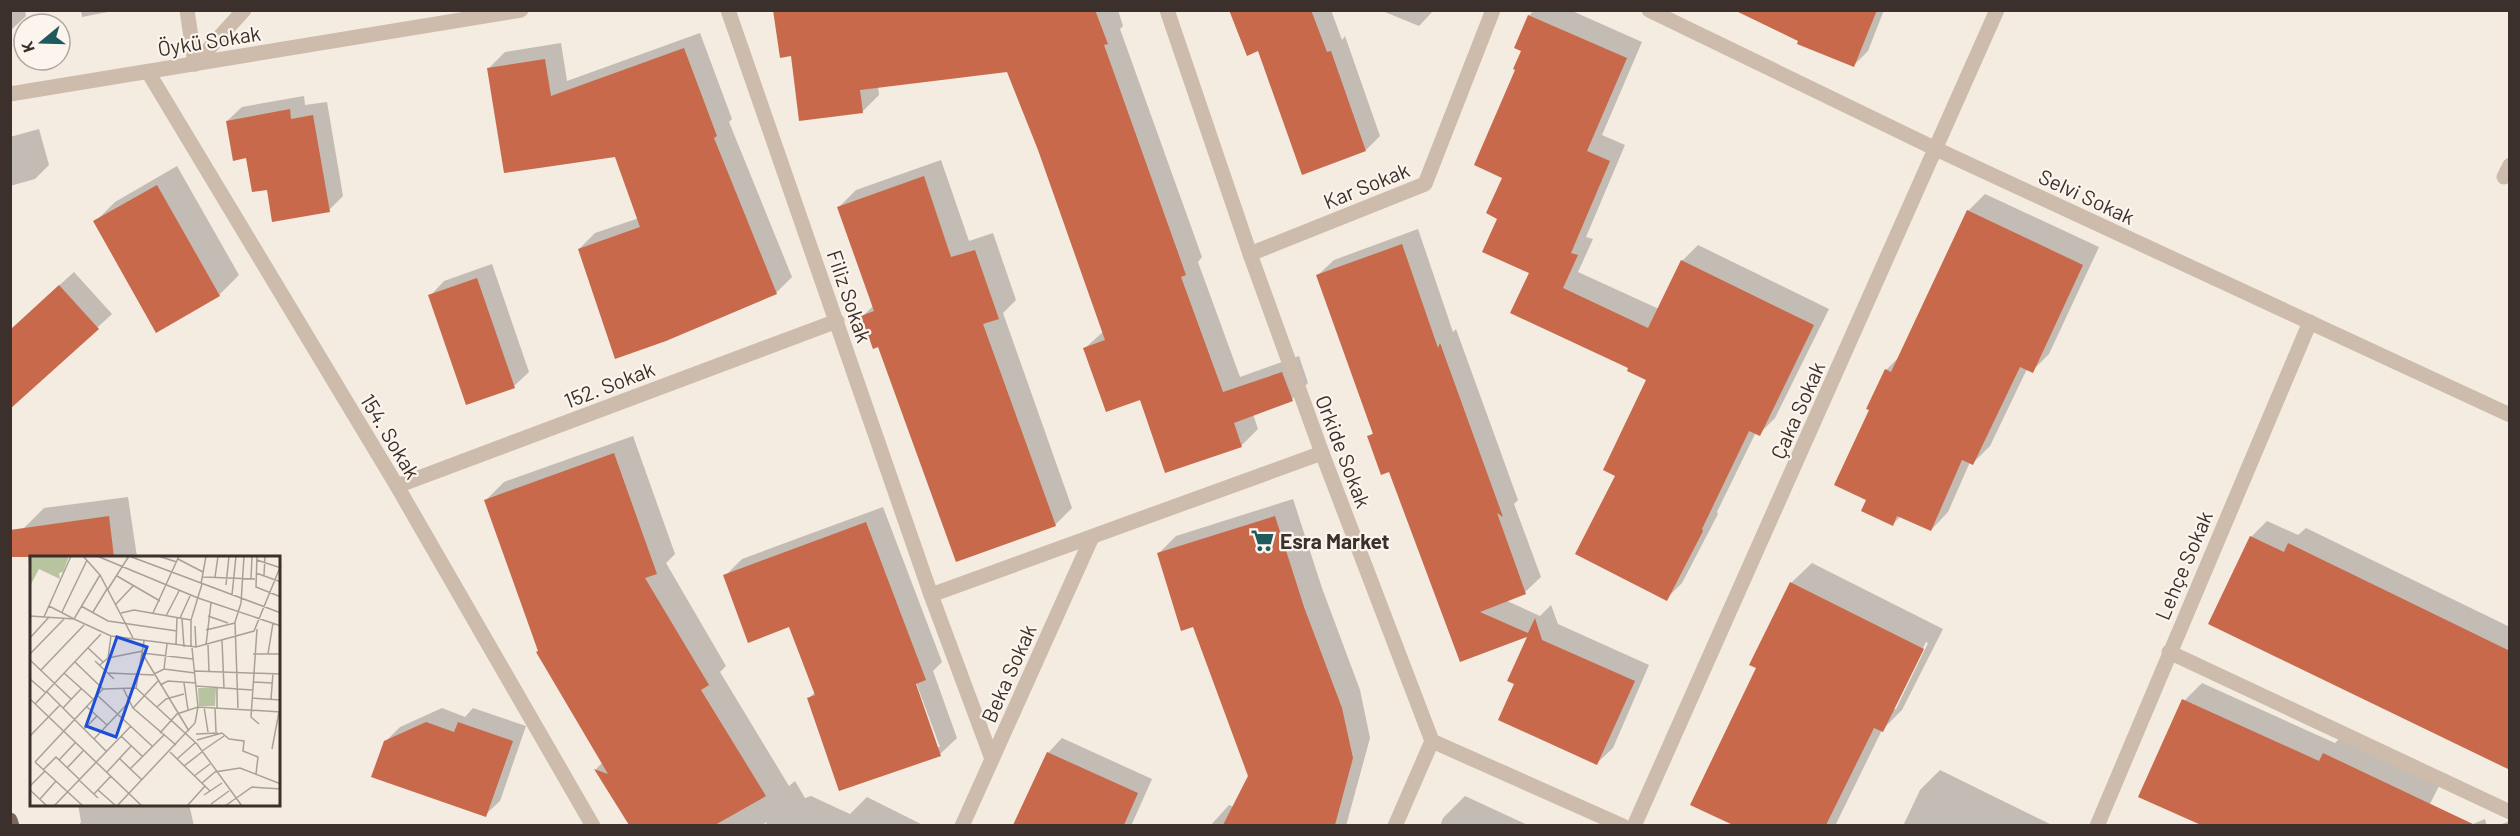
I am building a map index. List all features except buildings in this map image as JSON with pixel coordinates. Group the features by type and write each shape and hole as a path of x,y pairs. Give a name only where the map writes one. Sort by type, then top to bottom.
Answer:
{"main road":[{"path":"10,820 12,825"}],"street":[{"path":"188,10 195,64"},
{"path":"195,64 244,10"},
{"name":"Öykü Sokak","path":"10,94 520,10"},
{"name":"Filiz Sokak","path":"728,10 931,595 992,759"},
{"name":"Orkide Sokak","path":"1167,10 1250,254 1322,453 1432,741"},
{"name":"Kar Sokak","path":"1250,254 1425,184 1493,10"},
{"name":"Selvi Sokak","path":"1648,10 1936,149 2510,415"},
{"name":"Çaka Sokak","path":"1634,825 1997,10"},
{"name":"154. Sokak","path":"148,72 397,486 593,825"},
{"name":"152. Sokak","path":"397,486 837,321"},
{"name":"Lehçe Sokak","path":"2097,825 2310,322"},
{"path":"931,595 1322,453"},
{"name":"Beka Sokak","path":"962,825 1092,537"},
{"path":"2169,652 2510,812"},
{"path":"1395,825 1432,741 1623,825"}],"place":[{"name":"Esra Market","path":"1262,540"}]}
